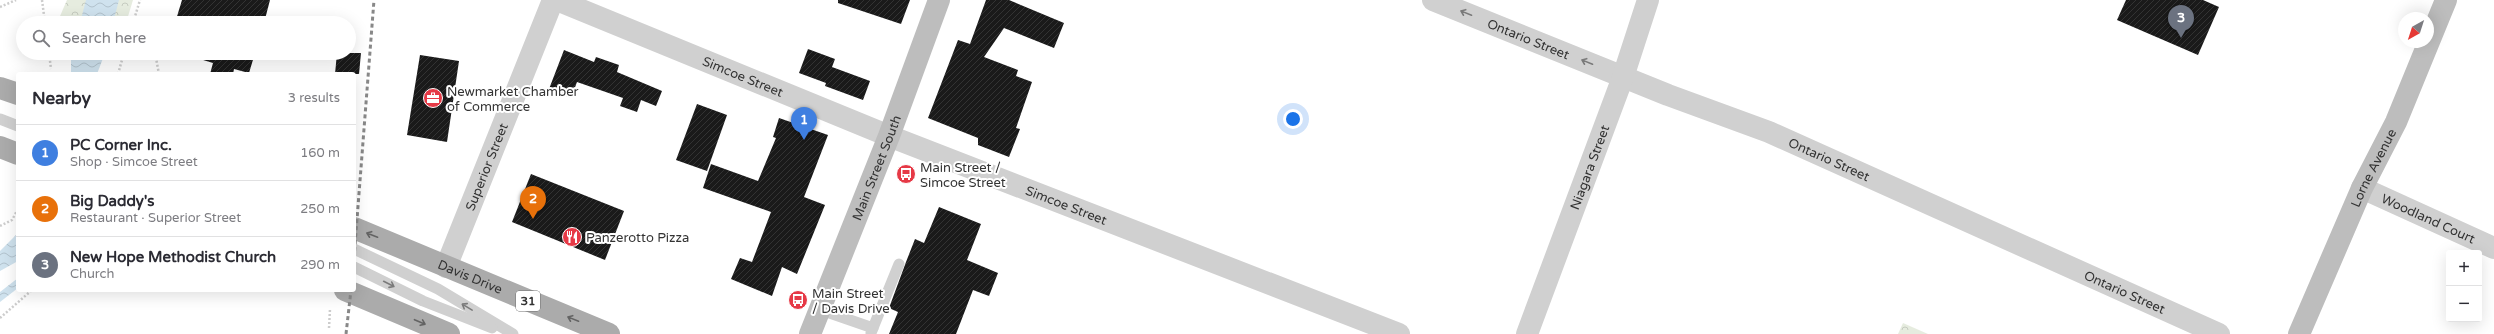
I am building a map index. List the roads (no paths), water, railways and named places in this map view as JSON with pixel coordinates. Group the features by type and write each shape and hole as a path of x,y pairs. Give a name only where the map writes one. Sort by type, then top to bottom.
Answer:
{"main road":[{"name":"Main Street South","path":"810,334 821,310 889,136 939,0"},
{"name":"Lorne Avenue","path":"2299,334 2362,188 2396,122 2446,0"},
{"path":"0,88 16,93"},
{"path":"0,147 16,153"},
{"name":"Davis Drive","path":"356,229 609,334"},
{"path":"350,292 448,334"}],"street":[{"name":"Superior Street","path":"446,267 553,0"},
{"name":"Simcoe Street","path":"557,0 889,136 1399,334"},
{"name":"Ontario Street","path":"1433,0 1623,77 1770,132 2219,334"},
{"name":"Niagara Street","path":"1527,334 1623,77 1648,0"},
{"name":"Woodland Court","path":"2362,188 2494,248"}],"lane":[{"path":"0,119 16,125"},
{"path":"356,250 438,289 513,334"},
{"path":"821,310 872,331 899,264"},
{"path":"356,268 422,301 508,334"}],"water":[{"path":"86,0 119,0 115,16 82,16"},
{"path":"71,60 102,60 98,72 71,72"},
{"path":"16,235 16,262 0,271 0,251"},
{"path":"16,280 16,290 0,302 0,292"}],"railway":[{"path":"356,232 374,0"},
{"path":"346,334 351,292"}],"place":[{"name":"New Hope Methodist Church","path":"2181,38"},
{"name":"Newmarket Chamber of Commerce","path":"433,98"},
{"name":"PC Corner Inc.","path":"804,140"},
{"name":"Main Street / Simcoe Street","path":"906,174"},
{"name":"Big Daddy's","path":"533,219"},
{"name":"Panzerotto Pizza","path":"572,237"},
{"name":"Main Street / Davis Drive","path":"798,300"}]}
